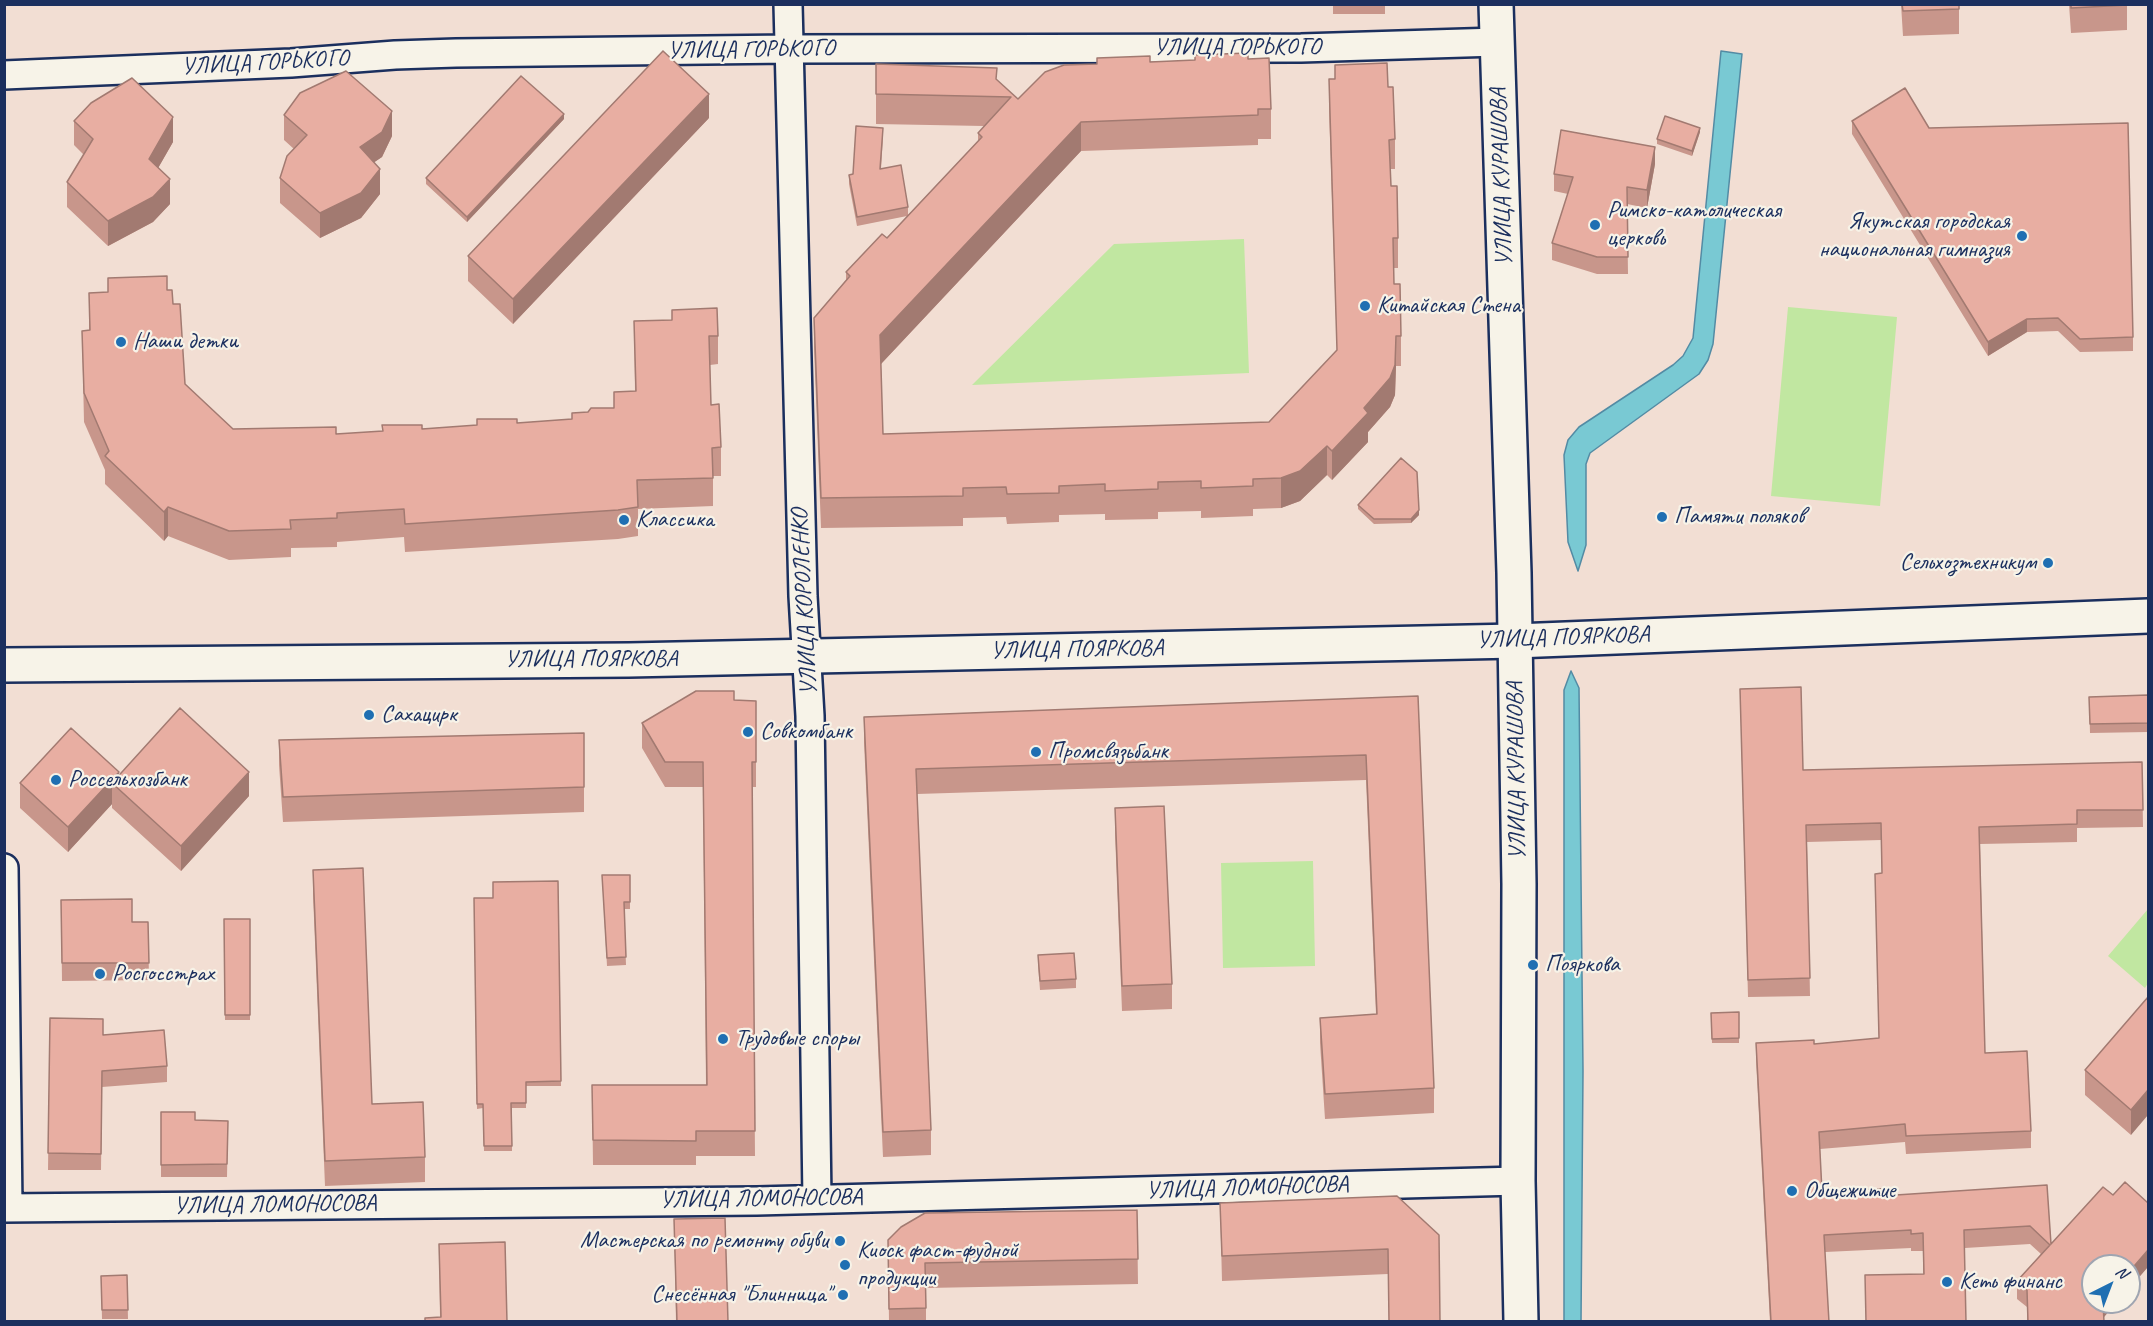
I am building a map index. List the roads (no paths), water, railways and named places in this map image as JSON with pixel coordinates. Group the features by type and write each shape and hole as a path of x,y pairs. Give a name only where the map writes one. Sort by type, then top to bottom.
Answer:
{"main road":[{"name":"УЛИЦА КУРАШОВА","path":"1496,4 1520,884 1518,1181 1521,1322"},
{"name":"УЛИЦА ПОЯРКОВА","path":"4,665 807,656 1515,641 2148,616"}],"street":[{"name":"УЛИЦА КОРОЛЕНКО","path":"788,4 802,584 807,656 817,1199"},
{"name":"УЛИЦА ГОРЬКОГО","path":"4,75 291,63 395,55 789,49 1301,48 1497,42"},
{"path":"4,868 6,1208"},
{"name":"УЛИЦА ЛОМОНОСОВА","path":"6,1208 817,1199 1518,1181"}],"water":[{"path":"1721,51 1742,54 1713,344 1708,360 1699,374 1590,453 1586,464 1586,545 1578,571 1568,542 1564,455 1568,440 1579,427 1673,365 1683,356 1693,338"},
{"path":"1571,671 1579,688 1583,1071 1581,1322 1564,1321 1564,690"}],"place":[{"name":"Римско-католическая церковь","path":"1595,225"},
{"name":"Якутская городская национальная гимназия","path":"2022,236"},
{"name":"Китайская Стена","path":"1365,306"},
{"name":"Наши детки","path":"121,342"},
{"name":"Памяти поляков","path":"1662,517"},
{"name":"Классика","path":"624,520"},
{"name":"Сельхозтехникум","path":"2048,563"},
{"name":"Сахацирк","path":"369,715"},
{"name":"Совкомбанк","path":"748,732"},
{"name":"Промсвязьбанк","path":"1036,752"},
{"name":"Россельхозбанк","path":"56,780"},
{"name":"Пояркова","path":"1533,965"},
{"name":"Росгосстрах","path":"100,974"},
{"name":"Трудовые споры","path":"723,1039"},
{"name":"Общежитие","path":"1792,1191"},
{"name":"Мастерская по ремонту обуви","path":"840,1241"},
{"name":"Киоск фаст-фудной продукции","path":"845,1265"},
{"name":"Кеть финанс","path":"1947,1282"},
{"name":"Снесённая \"Блинница\"","path":"843,1295"}]}
